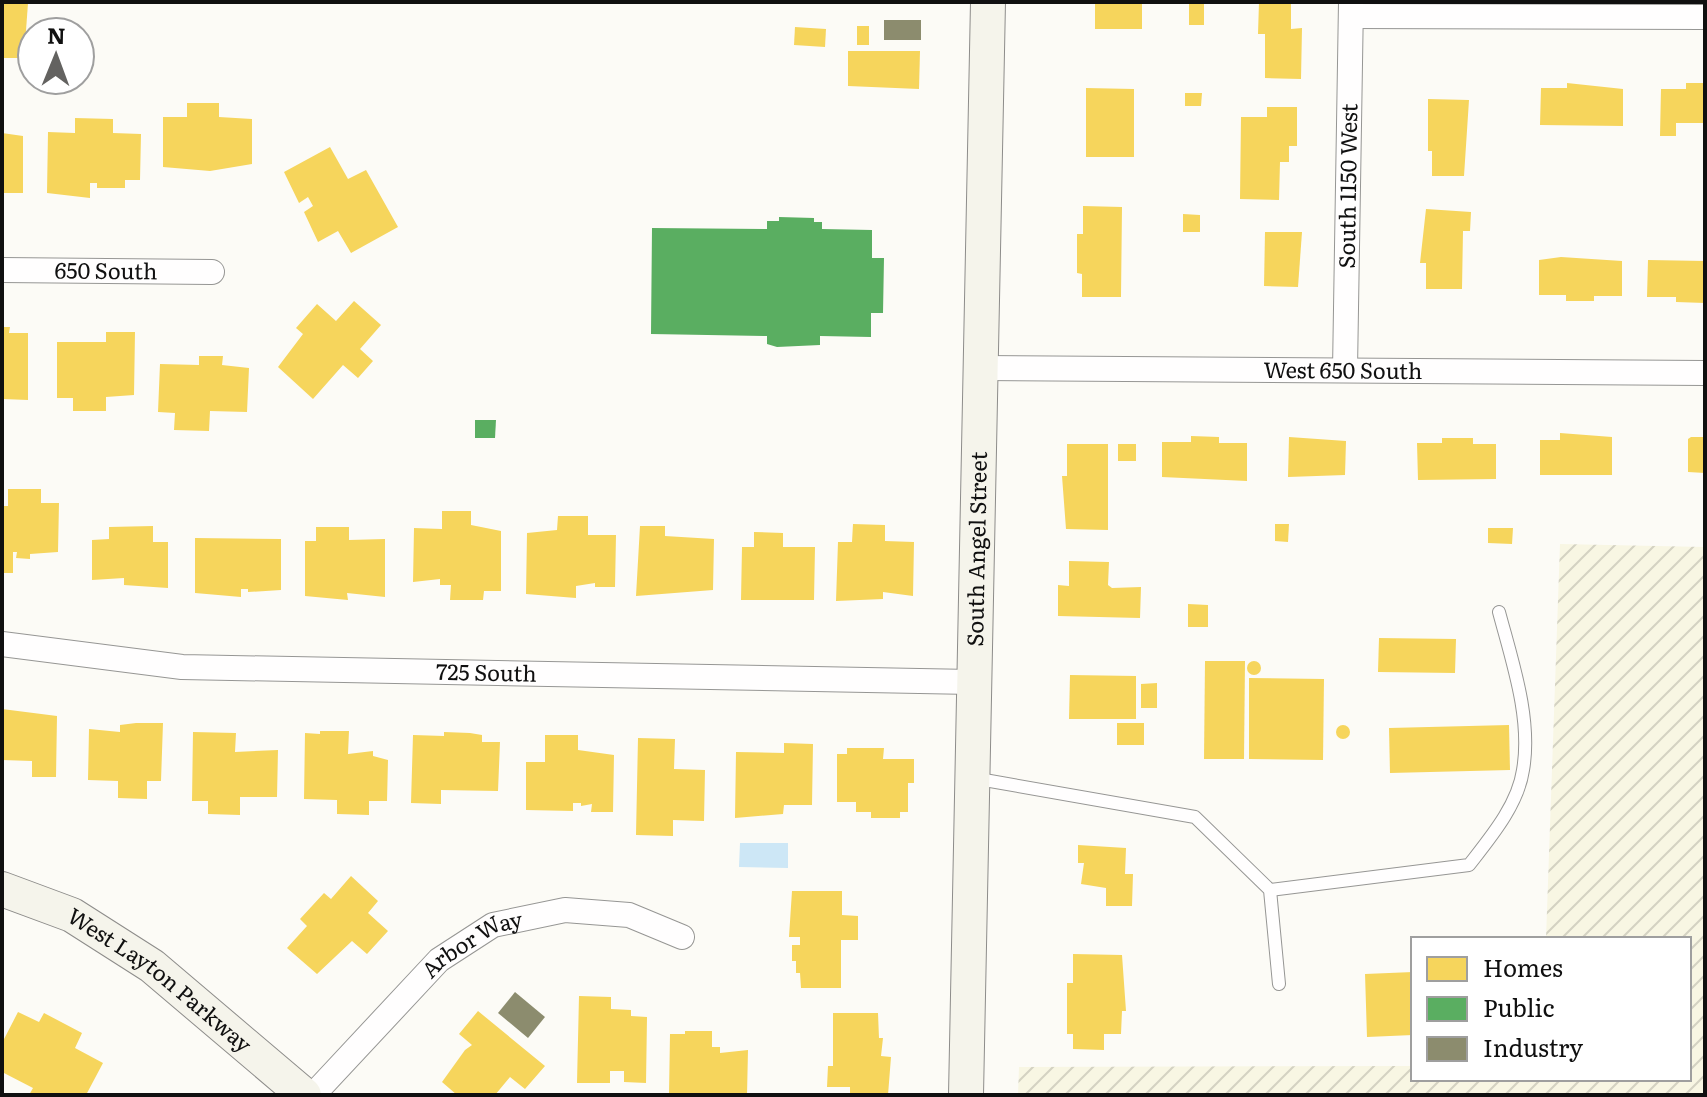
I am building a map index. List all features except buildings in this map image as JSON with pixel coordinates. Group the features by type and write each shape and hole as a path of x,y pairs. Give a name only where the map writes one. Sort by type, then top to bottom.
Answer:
{"main road":[{"name":"South Angel Street","path":"966,1095 988,2"},
{"name":"West Layton Parkway","path":"2,889 72,915 152,966 304,1095"}],"street":[{"path":"1351,9 1705,17"},
{"name":"South 1150 West","path":"1345,370 1351,9"},
{"name":"650 South","path":"2,270 212,272"},
{"name":"West 650 South","path":"981,368 1705,373"},
{"name":"725 South","path":"2,644 182,667 972,682"},
{"name":"Arbor Way","path":"313,1095 439,960 493,925 565,910 629,915 682,937"}],"lane":[{"path":"1270,890 1469,865 1498,828 1523,772 1525,739 1515,672 1499,612"},
{"path":"970,778 1195,817 1270,890 1279,984"}],"shaded area":[{"path":"1560,544 1705,547 1705,1095 1018,1095 1019,1067 1411,1066 1411,1081 1691,1081 1691,937 1546,937"}],"water":[{"path":"740,843 788,843 788,868 739,867"}]}
